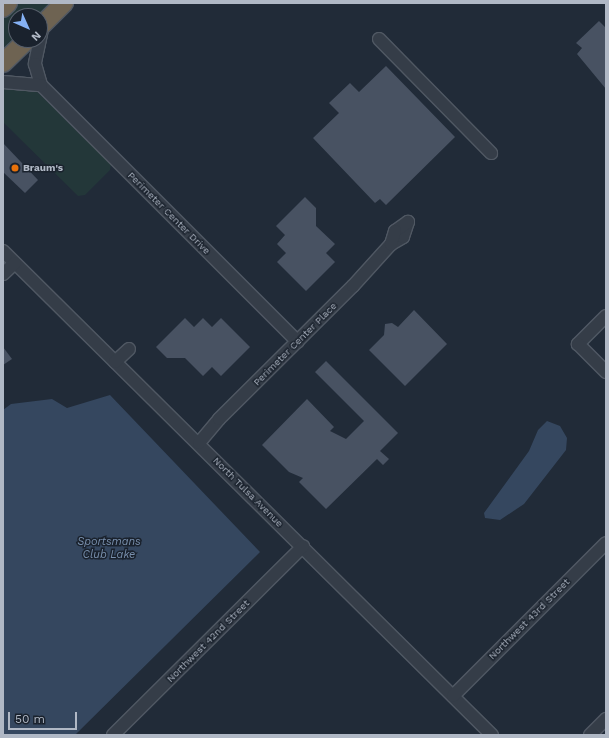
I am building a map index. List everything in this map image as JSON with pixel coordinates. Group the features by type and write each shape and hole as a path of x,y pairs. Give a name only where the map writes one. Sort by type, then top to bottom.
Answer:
{"highway":[{"path":"3,8 8,3"},
{"path":"48,19 64,3"},
{"path":"3,63 19,48"}],"street":[{"path":"379,39 491,153"},
{"name":"Perimeter Center Drive","path":"38,48 35,64 41,85 298,342"},
{"path":"3,82 41,85"},
{"name":"Perimeter Center Place","path":"199,443 220,419 298,342 391,244"},
{"name":"North Tulsa Avenue","path":"3,251 199,443 492,735"},
{"path":"3,274 15,262"},
{"path":"606,316 578,344 606,372"},
{"path":"115,362 129,349"},
{"name":"Northwest 43rd Street","path":"453,696 606,543"},
{"name":"Northwest 42nd Street","path":"113,735 303,546"},
{"path":"590,735 606,720"}],"green space":[{"path":"19,3 53,3 48,8 14,8"},
{"path":"8,14 8,48 3,53 3,19"},
{"path":"3,87 34,89 111,163 110,170 85,195 78,196 3,122"}],"water":[{"name":"Sportsmans Club Lake","path":"110,395 260,552 75,735 3,735 3,410 11,404 52,399 67,408"},
{"path":"547,421 560,426 567,438 566,450 524,504 500,520 485,518 484,513 529,451 538,430"}],"building":[{"path":"599,21 606,28 606,89 577,54 582,48 576,43"},
{"path":"386,66 455,137 386,205 380,199 375,203 313,138 339,113 329,103 350,83 359,92"},
{"name":"Braum's","path":"3,143 38,180 25,193 3,172"},
{"path":"305,197 316,208 316,226 335,244 326,253 335,262 306,291 277,262 286,253 277,244 285,235 276,226"},
{"path":"414,310 447,344 405,386 369,350 384,335 385,324 392,323 398,327"},
{"path":"185,318 194,327 203,318 212,327 221,318 250,347 221,376 212,367 203,376 185,358 167,358 156,347"},
{"path":"3,347 12,359 3,365"},
{"path":"326,361 398,433 380,451 389,459 383,465 377,459 326,509 299,482 303,478 289,472 262,445 307,399 334,427 330,431 346,439 364,421 315,372"}],"place":[{"name":"Braum's","path":"15,168"}]}
